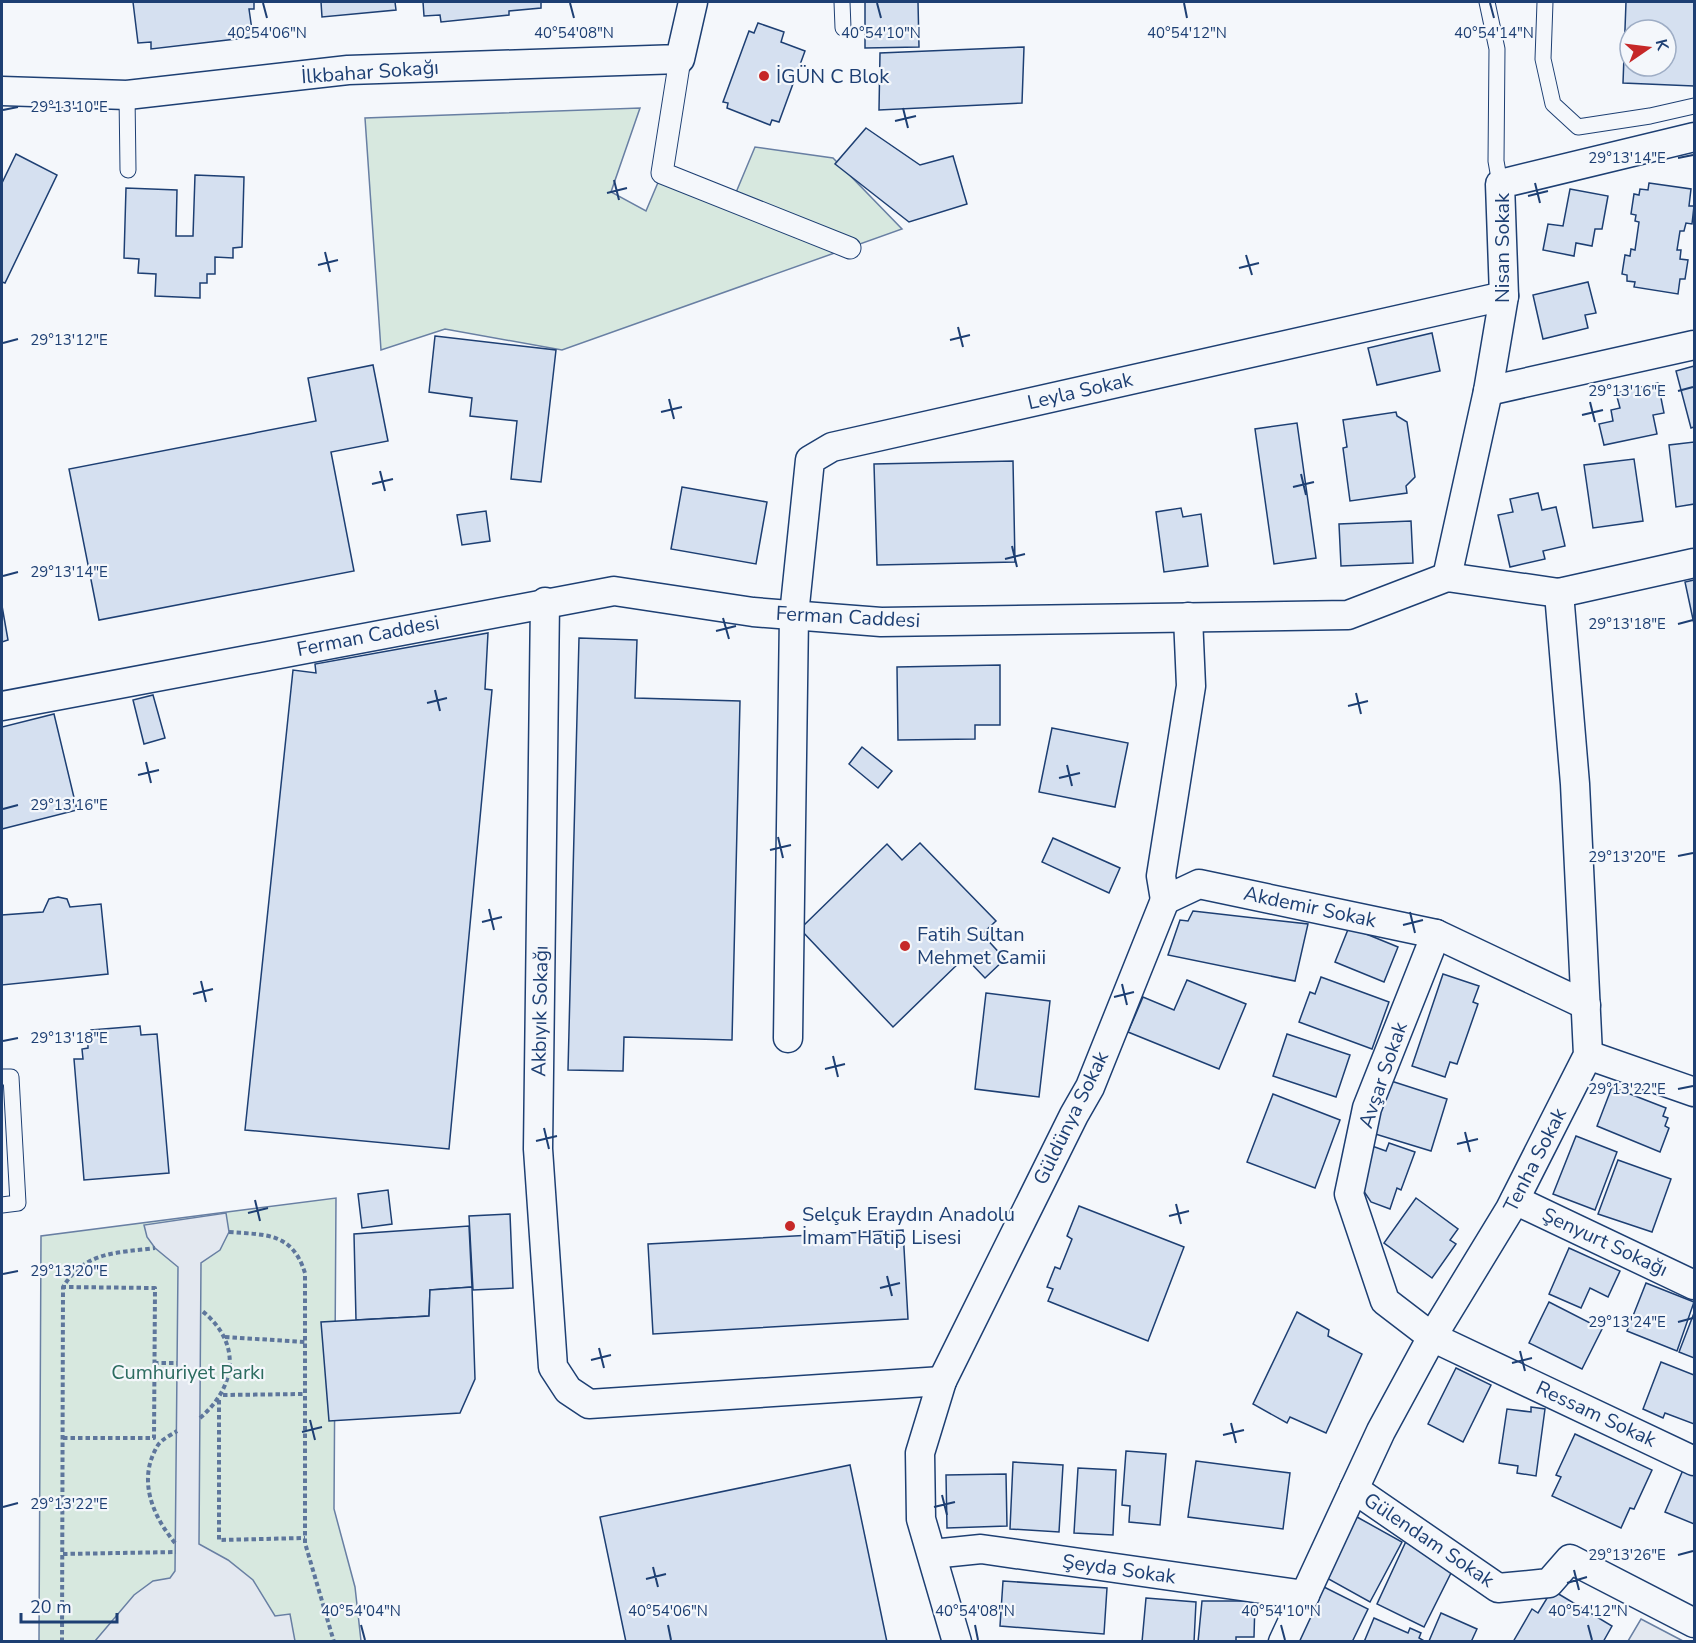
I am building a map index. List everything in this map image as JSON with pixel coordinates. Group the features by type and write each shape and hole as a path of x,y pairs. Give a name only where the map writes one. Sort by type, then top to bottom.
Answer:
{"street":[{"path":"693,2 681,58 662,173 850,248"},
{"name":"İlkbahar Sokağı","path":"2,91 127,95 348,70 681,58"},
{"name":"Nisan Sokak","path":"1448,577 1488,391 1504,296 1500,184 1695,137"},
{"name":"Leyla Sokak","path":"794,615 810,460 832,447 1504,296"},
{"path":"1488,391 1695,345"},
{"name":"Ferman Caddesi","path":"2,706 545,602 614,591 753,612 881,622 1348,615 1448,577 1559,593 1695,563"},
{"name":"Tenha Sokak","path":"1283,1641 1381,1431 1432,1337 1515,1200 1588,1055 1575,784 1559,593"},
{"name":"Akbıyık Sokağı","path":"545,602 539,1161 553,1367 568,1390 589,1404 942,1381"},
{"path":"788,1038 794,615"},
{"path":"1165,900 1161,876 1191,686 1188,617"},
{"name":"Akdemir Sokak","path":"1165,900 1199,884 1436,934 1586,1005"},
{"name":"Güldünya Sokak","path":"957,1641 921,1519 920,1453 942,1381 1090,1087 1165,900"},
{"name":"Avşar Sokak","path":"1432,1337 1385,1301 1349,1194 1367,1108 1436,934"},
{"path":"1588,1055 1695,1092"},
{"name":"Şenyurt Sokağı","path":"1515,1200 1695,1285"},
{"name":"Ressam Sokak","path":"1432,1337 1695,1461"},
{"name":"Gülendam Sokak","path":"1354,1489 1498,1588 1549,1583 1570,1559 1695,1623"},
{"name":"Şeyda Sokak","path":"932,1554 981,1548 1305,1594"}],"lane":[{"path":"842,2 843,28"},
{"path":"1487,2 1497,49 1496,161 1500,184"},
{"path":"1545,2 1543,59 1553,104 1578,127 1650,117 1695,106"},
{"path":"127,95 128,170"},
{"path":"2,1077 11,1077 18,1203 2,1205"}],"path":[{"path":"229,1232 276,1238 289,1244 299,1256 305,1273 305,1538 334,1641"},
{"path":"62,1641 63,1287 73,1271 88,1262 106,1255 155,1248"},
{"path":"63,1287 155,1288 154,1438 159,1443"},
{"path":"200,1418 219,1400 230,1369 225,1337 218,1325 201,1310"},
{"path":"225,1337 305,1342"},
{"path":"154,1363 177,1363"},
{"path":"222,1395 305,1394"},
{"path":"219,1400 219,1540 305,1538"},
{"path":"175,1543 156,1518 149,1499 151,1463 159,1443 177,1431"},
{"path":"63,1438 154,1438"},
{"path":"63,1554 176,1552"}],"green space":[{"path":"640,108 611,192 646,211 662,173 732,202 755,147 833,158 902,229 562,350 445,329 381,350 365,118"},
{"name":"Cumhuriyet Parkı","path":"336,1198 334,1509 355,1587 361,1641 39,1642 41,1236"}],"shaded area":[{"path":"226,1213 229,1232 220,1250 201,1263 199,1544 228,1560 253,1580 275,1616 290,1614 295,1641 95,1641 134,1595 153,1581 170,1578 175,1571 178,1267 155,1248 147,1237 144,1225"},
{"path":"1641,1619 1683,1641 1628,1641"}],"building":[{"path":"133,2 254,2 254,9 249,9 253,37 151,49 151,42 138,43"},
{"path":"321,2 395,2 396,10 322,17"},
{"path":"423,2 541,2 541,8 509,11 509,15 441,22 440,15 424,16"},
{"path":"865,2 918,2 919,47 865,48"},
{"path":"1626,2 1694,2 1694,86 1623,83 1623,78 1678,78 1678,18 1625,18"},
{"name":"İGÜN C Blok","path":"758,23 784,32 781,42 805,51 779,122 772,120 770,125 727,108 728,103 723,102 749,31 754,33"},
{"path":"1024,47 1022,103 879,110 880,53"},
{"path":"866,128 920,165 953,156 967,204 909,222 835,164"},
{"path":"16,154 57,175 5,283 2,282 2,183"},
{"path":"195,175 244,177 242,247 233,248 233,258 215,257 215,274 207,274 207,283 200,283 200,298 155,296 156,274 138,273 139,259 124,258 126,188 177,190 176,236 193,236"},
{"path":"1649,183 1691,189 1689,206 1694,206 1692,224 1686,223 1684,231 1680,231 1677,250 1681,250 1680,259 1688,260 1685,279 1680,279 1678,294 1634,287 1635,282 1627,281 1627,275 1622,274 1625,255 1630,256 1631,249 1635,250 1639,222 1635,221 1636,215 1631,214 1634,194 1639,195 1640,189 1648,190"},
{"path":"1570,189 1608,196 1602,229 1595,229 1592,246 1576,243 1574,256 1543,250 1548,224 1563,226"},
{"path":"1588,282 1596,313 1585,315 1588,328 1543,339 1533,295"},
{"path":"1432,333 1440,371 1377,385 1368,348"},
{"path":"435,336 556,350 541,482 511,479 517,421 470,416 472,398 429,392"},
{"path":"373,365 388,441 331,452 354,571 99,620 69,469 316,421 308,378"},
{"path":"1694,366 1694,427 1691,428 1676,371"},
{"path":"1658,383 1664,413 1653,415 1657,434 1604,445 1599,424 1613,421 1611,410 1620,408 1616,393"},
{"path":"1396,412 1397,416 1407,422 1415,477 1406,486 1407,493 1350,501 1343,448 1347,447 1343,420"},
{"path":"1297,423 1316,558 1274,564 1255,429"},
{"path":"1694,442 1694,504 1676,507 1669,445"},
{"path":"1634,459 1643,521 1593,528 1584,465"},
{"path":"1013,461 1015,562 877,565 874,464"},
{"path":"682,487 767,502 756,564 671,549"},
{"path":"1538,493 1542,510 1556,507 1565,546 1543,551 1545,559 1510,567 1498,515 1513,512 1510,499"},
{"path":"1181,508 1183,517 1201,514 1208,566 1164,572 1156,512"},
{"path":"486,511 490,541 462,545 457,515"},
{"path":"1411,521 1413,563 1341,566 1339,524"},
{"path":"1694,580 1694,624 1685,582"},
{"path":"2,606 8,640 2,642"},
{"path":"488,633 485,689 492,690 449,1149 245,1130 293,670 316,673 315,664"},
{"path":"579,638 637,640 635,698 740,701 732,1040 624,1037 623,1071 568,1070"},
{"path":"1000,665 1000,725 975,725 975,739 898,740 897,667"},
{"path":"153,695 165,738 144,744 133,700"},
{"path":"54,714 77,810 2,829 2,727"},
{"path":"1052,728 1128,743 1115,807 1039,792"},
{"path":"862,747 892,771 878,788 849,764"},
{"path":"1053,838 1120,868 1109,893 1042,862"},
{"name":"Fatih Sultan Mehmet Camii","path":"920,843 996,921 982,934 1005,959 985,978 965,957 893,1027 800,929 887,844 902,860"},
{"path":"58,897 67,899 70,907 101,904 108,974 2,985 2,915 43,912 49,899"},
{"path":"1193,911 1308,924 1295,981 1168,955 1180,920 1188,921"},
{"path":"1349,927 1398,947 1384,982 1335,962"},
{"path":"1443,974 1479,986 1473,1002 1478,1004 1457,1064 1450,1062 1445,1077 1412,1066"},
{"path":"1321,977 1389,1002 1372,1049 1299,1022 1310,992 1315,994"},
{"path":"1187,980 1246,1004 1219,1069 1128,1032 1143,997 1174,1010"},
{"path":"986,993 1050,1001 1039,1097 975,1089"},
{"path":"140,1026 141,1035 157,1034 169,1173 84,1180 74,1059 83,1059 82,1049 88,1048 88,1042 92,1042 91,1030"},
{"path":"1287,1034 1350,1055 1336,1097 1273,1076"},
{"path":"1388,1080 1447,1099 1431,1151 1372,1133"},
{"path":"1612,1087 1666,1108 1663,1116 1668,1118 1665,1126 1669,1128 1660,1152 1597,1126"},
{"path":"1273,1094 1340,1120 1315,1188 1247,1162"},
{"path":"1576,1136 1617,1152 1595,1210 1553,1194"},
{"path":"1389,1143 1415,1152 1401,1190 1397,1188 1390,1209 1371,1202 1359,1184 1372,1146 1386,1151"},
{"path":"1618,1160 1671,1179 1652,1232 1598,1214"},
{"path":"388,1190 392,1224 362,1228 358,1194"},
{"path":"1416,1198 1458,1229 1450,1240 1456,1244 1432,1278 1384,1243"},
{"path":"1079,1206 1184,1247 1148,1341 1048,1301 1053,1289 1047,1287 1055,1267 1060,1269 1072,1239 1067,1236"},
{"path":"510,1214 513,1288 473,1290 469,1216"},
{"path":"469,1226 472,1287 430,1290 429,1316 356,1320 354,1234"},
{"path":"903,1230 908,1319 653,1334 648,1244"},
{"path":"1569,1248 1620,1271 1608,1297 1590,1288 1581,1308 1549,1294"},
{"path":"1646,1283 1694,1302 1677,1351 1627,1331"},
{"path":"472,1287 475,1379 460,1413 329,1421 321,1322 429,1316 430,1290"},
{"path":"1549,1302 1602,1329 1582,1369 1529,1343"},
{"path":"1297,1312 1329,1330 1328,1336 1362,1354 1326,1433 1290,1417 1287,1423 1253,1404"},
{"path":"1694,1313 1694,1358 1679,1352"},
{"path":"1661,1362 1694,1375 1694,1424 1665,1413 1663,1418 1643,1409"},
{"path":"1456,1368 1491,1385 1463,1442 1428,1424"},
{"path":"1531,1407 1545,1409 1536,1476 1517,1473 1518,1466 1499,1463 1507,1409 1531,1412"},
{"path":"1575,1434 1652,1470 1634,1509 1630,1508 1621,1528 1552,1496 1561,1477 1556,1475"},
{"path":"1126,1451 1166,1454 1160,1525 1129,1522 1130,1506 1122,1505"},
{"path":"1196,1461 1290,1473 1283,1529 1188,1517"},
{"path":"1013,1462 1063,1465 1059,1532 1010,1529"},
{"path":"850,1465 887,1642 626,1642 600,1517"},
{"path":"1078,1468 1116,1470 1113,1535 1074,1533"},
{"path":"1683,1470 1694,1475 1694,1524 1665,1512"},
{"path":"1006,1474 1007,1526 947,1528 946,1475"},
{"path":"1357,1517 1402,1542 1370,1602 1325,1577"},
{"path":"1408,1537 1457,1561 1424,1627 1377,1604"},
{"path":"1003,1581 1107,1588 1104,1634 1000,1626"},
{"path":"1324,1587 1368,1609 1352,1642 1297,1642"},
{"path":"1552,1590 1612,1626 1603,1642 1513,1642 1532,1609 1538,1613"},
{"path":"1146,1598 1196,1602 1194,1642 1142,1642"},
{"path":"1202,1601 1255,1601 1254,1637 1236,1637 1236,1642 1198,1642"},
{"path":"1441,1613 1477,1629 1471,1642 1429,1641"},
{"path":"1374,1618 1408,1633 1410,1628 1421,1633 1419,1638 1426,1642 1364,1642"}],"place":[{"name":"İGÜN C Blok","path":"764,76"},
{"name":"Fatih Sultan Mehmet Camii","path":"905,946"},
{"name":"Selçuk Eraydın Anadolu İmam Hatip Lisesi","path":"790,1226"}]}
